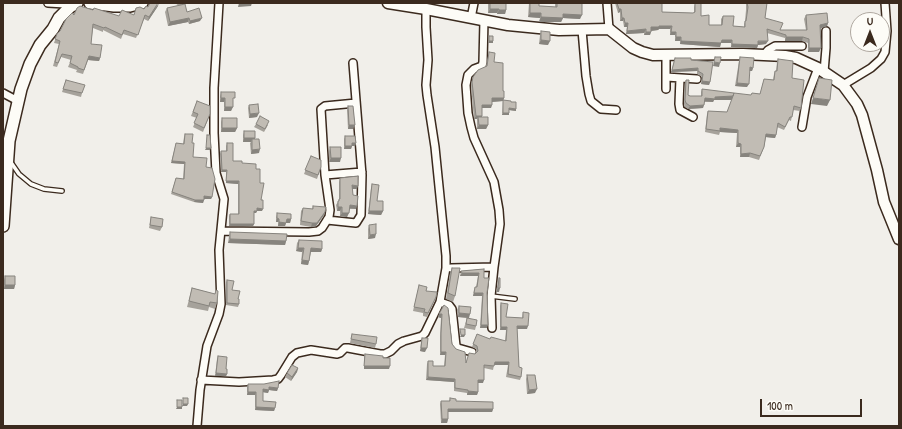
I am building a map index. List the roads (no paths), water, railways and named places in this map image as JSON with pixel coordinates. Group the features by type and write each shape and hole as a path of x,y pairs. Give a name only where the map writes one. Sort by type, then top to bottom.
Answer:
{"main road":[{"path":"90,3 130,6 142,3"},
{"path":"3,226 7,157 11,129 27,73 38,50 59,18 74,4"}],"street":[{"path":"48,3 74,4"},
{"path":"197,426 201,380 207,346 217,320 221,304 219,250 224,199 216,173 214,140 214,88 219,3"},
{"path":"388,3 405,4 508,25 559,30 609,29 633,48 653,55 764,55 790,57 821,70 842,85 857,104 862,115 884,202 899,238"},
{"path":"471,18 474,3"},
{"path":"607,3 609,29"},
{"path":"842,85 871,68 881,59 885,52 888,31 885,3"},
{"path":"201,380 239,382 273,380 281,375 295,354 311,350 337,354 345,348 380,354 388,353 398,344 424,335 440,302 446,268 445,233 426,85 428,60 426,9"},
{"path":"484,20 482,66 474,69 468,75 466,85 468,113 471,127 474,138 494,182 499,210 500,224 491,296 492,328"},
{"path":"582,30 586,76 591,101 601,109 616,110"},
{"path":"802,127 807,97 821,70 826,48 826,32"},
{"path":"764,55 768,50 775,46 802,46"},
{"path":"666,55 666,89"},
{"path":"327,220 356,223 361,215 362,172 353,63"},
{"path":"666,77 697,79"},
{"path":"680,78 680,110 693,117"},
{"path":"3,93 18,102"},
{"path":"221,231 314,232 322,228 327,220 330,210 325,175 321,109 325,106 356,103"},
{"path":"325,175 362,172"},
{"path":"446,268 459,269 494,267"},
{"path":"440,302 449,305 452,308 456,346 472,352"}],"lane":[{"path":"7,157 19,174 31,184 44,189 62,191"},
{"path":"491,296 515,298"}]}
